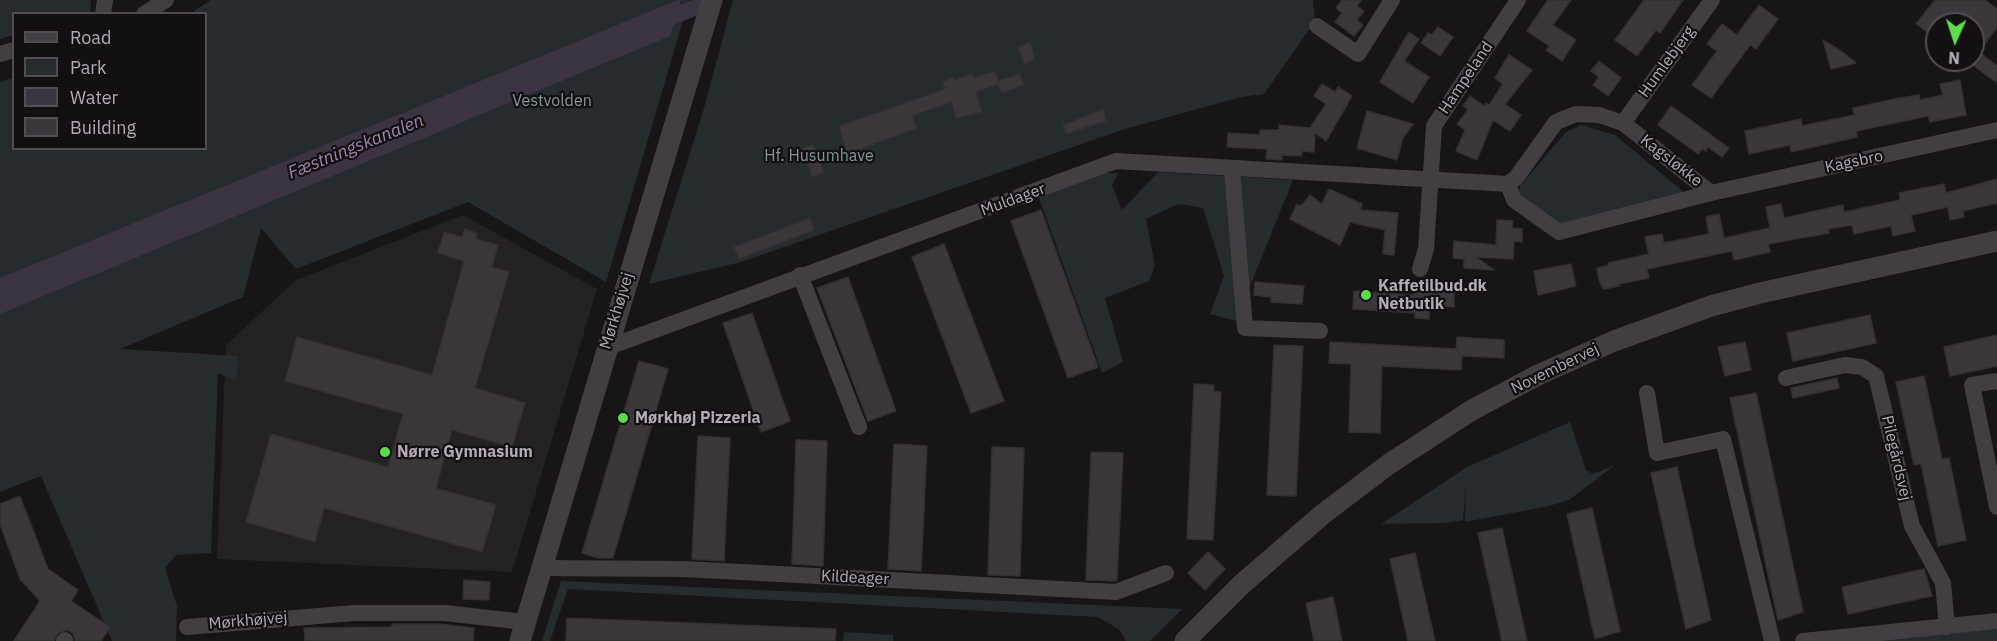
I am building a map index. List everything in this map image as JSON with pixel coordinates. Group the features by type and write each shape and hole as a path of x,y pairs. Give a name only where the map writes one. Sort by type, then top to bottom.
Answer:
{"street":[{"path":"147,12 166,0"},
{"name":"Mørkhøjvej","path":"188,627 354,613 445,613 522,632 712,0"},
{"path":"1317,26 1358,54 1392,0"},
{"name":"Hampeland","path":"1420,268 1426,249 1434,126 1518,0"},
{"name":"Humlebjerg","path":"1623,123 1712,0"},
{"name":"Kagsløkke","path":"1576,114 1599,115 1623,123 1711,193 1559,232 1514,200 1508,184 1516,178 1556,122 1576,114"},
{"name":"Kagsbro","path":"1711,193 1997,130"},
{"name":"Muldager","path":"606,348 1116,161 1431,181"},
{"path":"1232,169 1245,328 1320,331"},
{"path":"1431,181 1508,184"},
{"name":"Novembervej","path":"1185,641 1258,570 1323,514 1389,464 1472,410 1538,375 1614,341 1711,306 1760,293 1997,241"},
{"path":"800,275 859,427"},
{"name":"Pilegårdsvej","path":"1786,378 1845,365 1863,367 1876,376 1912,526 1943,583 1947,627"},
{"path":"1997,381 1972,385 1997,507"},
{"path":"1647,393 1657,453 1723,439 1772,641"},
{"name":"Kildeager","path":"540,568 685,569 1116,592 1166,573"},
{"path":"1803,641 1997,621"}],"shaded area":[{"name":"Nørre Gymnasium","path":"463,215 597,289 512,572 217,559 226,345 296,280"}],"green space":[{"path":"0,0 91,0 90,12 12,12 12,35 0,39"},
{"name":"Vestvolden","path":"211,0 689,0 606,282 468,202 296,269 261,228 243,297 120,349 238,356 236,381 218,373 211,553 176,555 165,568 177,606 176,641 112,641 41,476 0,492 0,82 12,78 12,150 207,150 207,12 193,12"},
{"name":"Hf. Husumhave","path":"733,0 1313,0 1315,21 1264,94 1241,97 1125,129 741,262 649,284 704,108"},
{"path":"1581,125 1615,135 1686,194 1561,224 1519,196 1520,186 1566,132"},
{"path":"1158,172 1293,180 1236,321 1210,314 1224,276 1203,208 1178,204 1146,219 1155,266 1149,281 1105,298 1123,362 1102,373 1038,195 1102,173 1118,173 1112,185 1122,210"},
{"path":"1570,422 1586,470 1593,474 1615,465 1569,500 1465,522 1466,485 1463,520 1445,523 1381,524 1467,467"},
{"path":"561,581 1182,609 1150,641 1126,641 1120,630 1098,617 568,589 550,641 542,641"},
{"path":"1997,629 1997,641 1871,641"},
{"path":"844,632 893,635 893,641 843,641"}],"water":[{"path":"681,0 670,36 0,314 0,278"}],"building":[{"path":"1342,0 1361,0 1357,6 1364,11 1357,20 1363,25 1354,36 1335,22 1342,13 1336,8"},
{"path":"1548,0 1571,0 1553,25 1576,40 1562,61 1546,50 1549,46 1527,31"},
{"path":"1644,0 1683,0 1660,33 1656,30 1637,56 1615,40"},
{"path":"1935,0 1985,0 1997,9 1997,27 1985,44 1985,12 1926,12"},
{"path":"1759,5 1778,19 1756,49 1750,45 1711,98 1692,85 1717,51 1707,44 1722,24 1737,35"},
{"path":"1925,13 1925,30 1916,24"},
{"path":"1438,27 1453,37 1440,56 1421,43 1428,33 1432,35"},
{"path":"1409,32 1419,39 1404,61 1429,77 1413,103 1380,82"},
{"path":"1823,40 1841,51 1856,63 1831,69"},
{"path":"1030,42 1035,59 1024,64 1018,47"},
{"path":"1509,55 1532,70 1505,104 1521,115 1510,131 1493,120 1477,160 1456,151 1465,130 1457,124 1468,110 1463,106 1470,96 1484,106 1486,103 1489,105 1503,84 1495,78"},
{"path":"1985,57 1997,66 1997,83 1982,72 1985,72"},
{"path":"1599,61 1621,78 1608,96 1593,85 1599,77 1591,71"},
{"path":"995,71 998,81 1019,74 1024,85 1002,93 998,84 976,92 982,112 956,118 951,102 912,116 917,128 847,154 839,126 945,89 942,82 954,77 955,80 973,73 974,78"},
{"path":"1960,80 1966,115 1930,122 1928,116 1856,131 1857,137 1791,152 1790,145 1749,154 1745,131 1801,119 1802,126 1854,115 1853,108 1919,95 1920,100 1943,95 1940,84"},
{"path":"1322,84 1335,92 1338,87 1352,96 1326,141 1315,133 1314,152 1302,151 1301,156 1282,155 1282,160 1266,159 1267,149 1227,147 1228,133 1260,135 1260,130 1279,130 1279,125 1310,128 1326,104 1314,96"},
{"path":"1671,106 1729,148 1722,157 1708,147 1706,151 1702,149 1698,154 1658,125"},
{"path":"1103,109 1106,121 1066,134 1063,125"},
{"path":"1367,111 1413,124 1403,138 1397,160 1357,148"},
{"path":"814,145 824,173 812,177 803,148"},
{"path":"1997,179 1997,203 1963,211 1964,217 1950,220 1948,207 1911,215 1915,231 1893,236 1891,226 1854,234 1852,225 1828,229 1829,233 1768,244 1770,252 1734,260 1732,251 1647,269 1649,278 1619,284 1620,286 1603,289 1599,280 1597,268 1609,265 1608,263 1649,254 1645,237 1662,234 1664,243 1709,234 1706,217 1719,214 1724,238 1770,228 1766,207 1781,204 1784,218 1843,205 1844,212 1900,200 1899,193 1944,184 1946,193"},
{"path":"1329,189 1362,204 1360,210 1398,213 1394,255 1383,254 1385,230 1350,222 1340,245 1290,219 1297,204 1300,206 1310,195 1322,204"},
{"path":"1041,210 1098,367 1068,378 1011,221"},
{"path":"810,218 814,229 812,231 739,259 734,247"},
{"path":"1497,220 1513,221 1512,228 1522,229 1522,242 1514,241 1513,259 1476,257 1494,270 1464,268 1464,259 1453,258 1454,241 1496,245"},
{"path":"465,229 477,233 476,239 498,245 492,267 509,272 475,388 525,403 512,447 452,430 436,488 496,505 482,552 324,508 315,542 246,522 271,434 388,467 403,414 285,381 297,337 432,375 464,261 438,253 444,232 462,237"},
{"path":"944,244 1004,401 971,413 912,257"},
{"path":"1571,264 1576,286 1538,295 1534,271"},
{"path":"848,277 896,411 868,421 817,288"},
{"path":"1436,281 1454,282 1454,307 1430,305 1429,319 1415,318 1415,313 1353,309 1354,291 1414,295 1414,286"},
{"path":"1255,282 1304,286 1302,304 1271,302 1271,297 1254,295"},
{"path":"752,313 790,421 761,432 723,323"},
{"path":"1870,315 1876,343 1793,361 1787,333"},
{"path":"1997,335 1997,366 1950,376 1944,347"},
{"path":"1457,337 1504,340 1504,358 1462,356 1461,370 1382,366 1380,433 1349,432 1351,364 1329,363 1330,342 1456,349"},
{"path":"1745,342 1751,370 1725,376 1718,347"},
{"path":"1274,345 1303,346 1296,496 1267,495"},
{"path":"639,361 668,369 613,558 598,558 582,553"},
{"path":"1924,376 1942,459 1949,458 1966,540 1938,546 1921,464 1914,465 1896,382"},
{"path":"1837,378 1839,388 1793,398 1791,388"},
{"path":"1194,384 1214,385 1214,392 1221,392 1213,540 1187,539"},
{"path":"1756,393 1803,612 1778,620 1730,398"},
{"path":"698,436 730,438 724,561 692,559"},
{"path":"796,440 827,441 823,566 792,564"},
{"path":"894,444 927,446 921,571 888,569"},
{"path":"992,447 1024,448 1020,576 988,575"},
{"path":"1091,452 1123,453 1117,580 1114,581 1086,580"},
{"path":"1677,467 1711,620 1686,629 1651,473"},
{"path":"20,496 48,569 78,590 71,601 110,627 101,641 75,641 73,633 67,630 58,633 54,641 14,641 40,601 20,579 0,524 0,504"},
{"path":"1592,508 1620,631 1595,639 1567,514"},
{"path":"1502,528 1527,641 1502,641 1478,533"},
{"path":"1208,552 1225,569 1205,590 1188,573"},
{"path":"1415,553 1435,641 1408,641 1390,559"},
{"path":"1924,569 1932,596 1848,614 1842,587"},
{"path":"464,580 490,582 489,600 463,599"},
{"path":"1333,597 1342,641 1314,641 1306,603"},
{"path":"567,618 836,629 835,641 566,641"},
{"path":"392,624 439,624 474,628 473,641 305,641 304,628 392,627"}],"waterway":[{"name":"Fæstningskanalen","path":"655,24 713,0"}],"place":[{"name":"Kaffetilbud.dk Netbutik","path":"1366,295"},
{"name":"Mørkhøj Pizzeria","path":"623,418"},
{"name":"Nørre Gymnasium","path":"385,452"}]}
